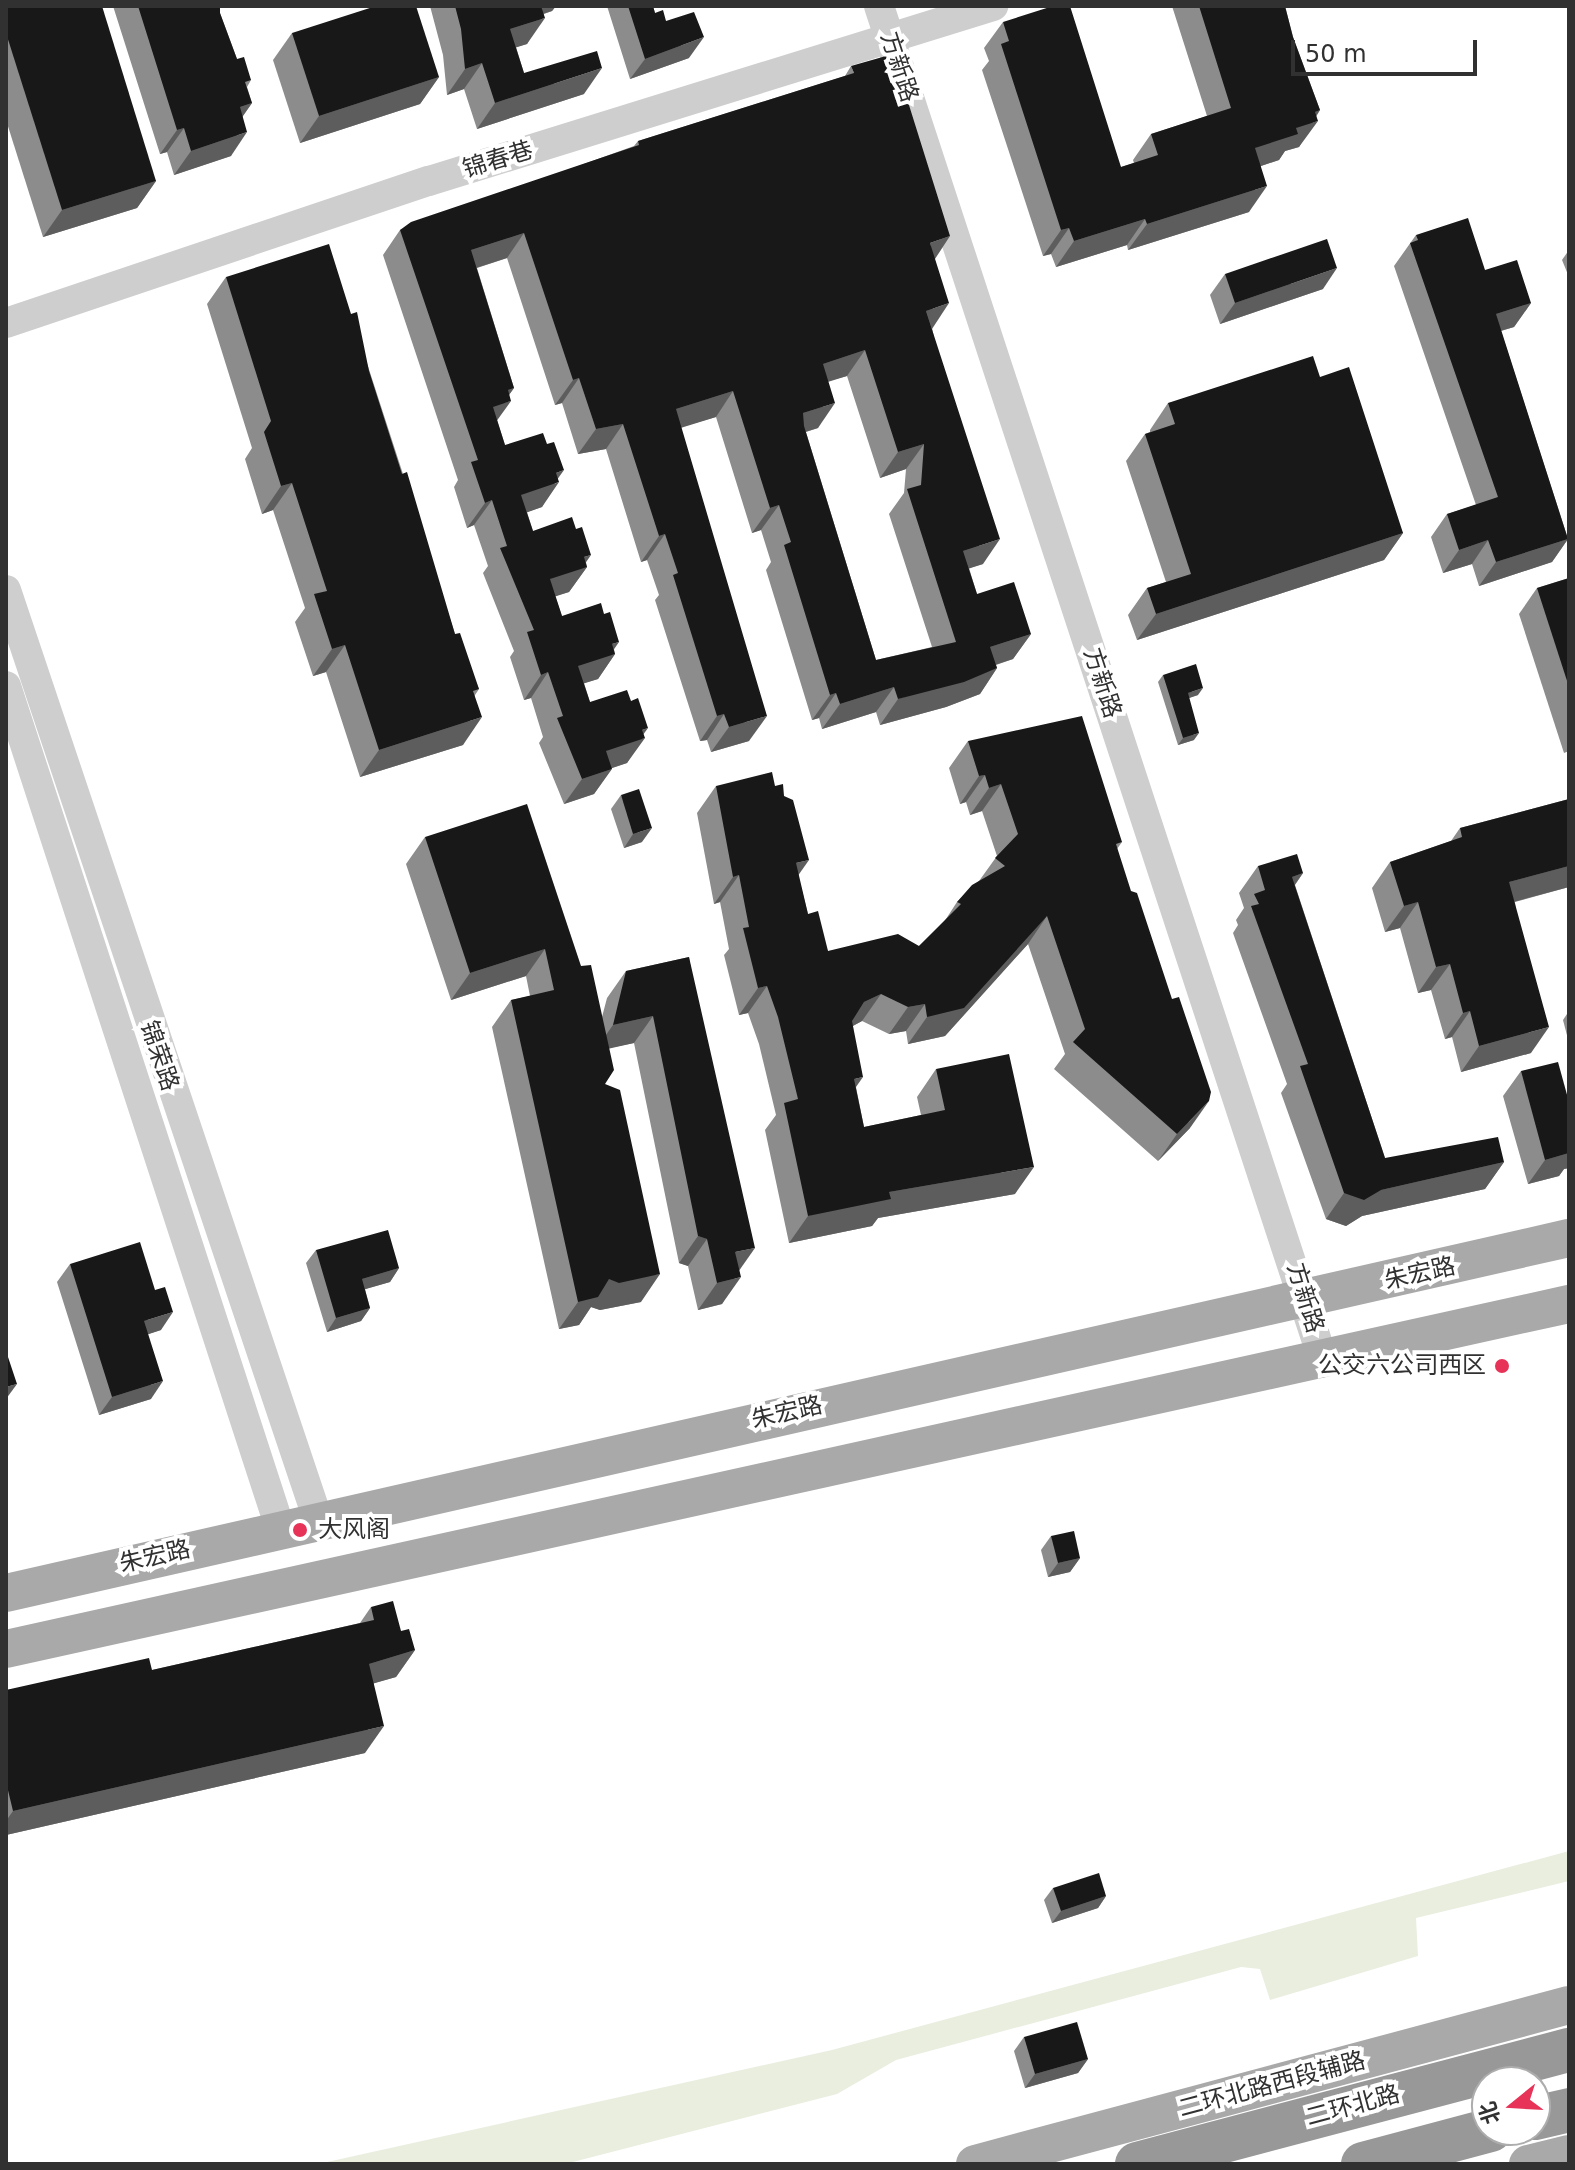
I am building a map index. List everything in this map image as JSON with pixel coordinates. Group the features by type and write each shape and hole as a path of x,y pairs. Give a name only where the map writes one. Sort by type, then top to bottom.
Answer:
{"highway":[{"name":"二环北路","path":"1137,2164 1569,2050"},
{"path":"1363,2164 1471,2135"}],"main road":[{"name":"朱宏路","path":"6,1593 280,1528 1177,1325 1307,1300 1569,1238"},
{"path":"6,1649 1569,1304"},
{"name":"二环北路西段辅路","path":"975,2164 1569,2005"},
{"path":"1528,2164 1569,2154"}],"street":[{"name":"方新路","path":"879,6 1307,1300 1323,1360"},
{"name":"锦春巷","path":"6,323 429,181 993,6"},
{"name":"锦荣路","path":"6,590 318,1520"},
{"name":"锦荣路","path":"6,686 280,1528"}],"shaded area":[{"path":"1569,1851 1569,1881 1416,1918 1418,1956 1270,2000 1260,1969 1241,1967 896,2060 837,2094 565,2164 318,2164 832,2050"}],"building":[{"path":"6,6 102,6 156,181 62,210 6,33"},
{"path":"138,6 220,6 237,59 244,57 251,80 245,82 252,103 240,107 247,132 191,151 184,128 177,130"},
{"path":"376,6 416,6 439,77 319,116 292,33"},
{"path":"455,6 541,6 545,18 510,29 524,73 597,51 602,68 495,103 482,63 465,69"},
{"path":"628,6 653,6 655,13 663,10 666,21 694,12 704,37 645,59"},
{"path":"1053,6 1070,6 1121,167 1158,155 1151,134 1231,108 1199,6 1285,6 1320,110 1315,112 1318,121 1296,128 1298,134 1255,148 1267,186 1147,224 1145,219 1074,241 1069,228 1061,230 1001,44 1009,41 1003,22"},
{"path":"893,54 950,236 930,243 949,303 926,311 1000,539 963,551 977,594 1014,582 1031,634 990,647 997,668 964,682 898,699 894,687 840,704 836,693 830,695 784,545 791,542 779,505 770,508 733,391 676,409 767,716 729,727 724,714 717,716 673,575 678,573 665,534 659,536 623,424 596,429 579,378 573,380 524,233 471,250 514,388 508,390 511,401 493,407 505,445 543,433 547,444 554,442 564,470 556,473 559,482 521,495 533,531 572,517 576,529 582,527 591,555 584,557 587,567 550,579 562,616 601,603 604,614 610,612 619,642 612,644 615,654 578,666 590,702 627,690 631,701 638,698 648,728 642,730 645,738 606,751 612,769 582,779 557,718 563,716 548,672 541,675 527,632 534,630 500,548 507,546 492,500 485,503 471,462 478,460 400,230 411,222 639,145 638,141 854,73 851,66","holes":["865,350 898,452 924,444 921,485 907,489 956,642 876,660 804,426 803,413 835,403 823,364"]},
{"path":"1468,218 1485,270 1517,260 1531,303 1496,314 1568,539 1496,562 1488,540 1459,550 1447,514 1498,497 1410,243 1418,240 1416,235"},
{"path":"1327,239 1337,268 1235,303 1225,274"},
{"path":"329,244 351,314 357,312 369,371 402,474 407,472 455,634 460,633 479,689 473,691 482,717 379,750 345,645 332,649 314,594 327,591 292,483 281,486 264,432 271,421 226,277"},
{"path":"1313,356 1320,377 1349,367 1403,533 1156,614 1147,588 1191,574 1145,434 1175,424 1168,403"},
{"path":"1569,578 1569,687 1537,588"},
{"path":"1196,664 1203,688 1188,693 1199,733 1183,738 1163,675"},
{"path":"1082,716 1122,842 1116,844 1131,891 1137,893 1172,999 1179,997 1211,1092 1209,1101 1177,1134 1073,1042 1085,1029 1047,916 964,1008 927,1017 925,1004 908,1007 881,994 864,1002 852,1021 863,1077 854,1079 864,1127 945,1110 936,1069 1009,1054 1034,1167 889,1192 891,1199 808,1216 784,1103 798,1099 778,1017 767,986 758,988 743,928 749,927 739,875 733,877 716,786 772,772 775,786 783,784 784,796 793,800 809,860 796,863 808,914 818,911 828,951 898,934 919,946 961,904 957,902 972,885 1005,866 995,858 1018,834 1001,784 989,788 985,775 979,776 968,741"},
{"path":"639,789 652,828 633,834 621,795"},
{"path":"1569,799 1569,866 1509,882 1549,1027 1479,1046 1470,1011 1463,1013 1450,964 1436,967 1418,902 1404,906 1390,862 1462,837 1460,828"},
{"path":"527,804 581,966 591,965 614,1070 605,1084 620,1090 660,1274 619,1283 609,1279 598,1297 578,1302 511,1000 554,990 545,949 470,973 425,837"},
{"path":"1297,854 1303,873 1292,877 1385,1158 1498,1137 1504,1162 1381,1190 1364,1200 1344,1193 1300,1066 1308,1064 1251,906 1259,904 1254,894 1265,890 1258,866"},
{"path":"689,957 755,1248 735,1252 741,1277 717,1283 707,1239 698,1236 653,1016 613,1025 626,971"},
{"path":"1558,1062 1569,1102 1569,1153 1545,1160 1521,1071"},
{"path":"388,1230 399,1268 362,1279 370,1308 336,1318 316,1250"},
{"path":"140,1242 155,1290 165,1287 173,1312 144,1321 163,1381 112,1397 70,1264"},
{"path":"6,1351 17,1384 6,1387"},
{"path":"1074,1531 1080,1558 1058,1563 1051,1536"},
{"path":"393,1601 401,1631 409,1629 415,1650 369,1664 384,1726 13,1811 6,1782 6,1690 149,1658 152,1670 374,1620 371,1607"},
{"path":"1099,1873 1106,1896 1061,1911 1053,1888"},
{"path":"1077,2022 1088,2059 1035,2074 1024,2037"}],"place":[{"name":"公交六公司西区","path":"1502,1366"},
{"name":"大风阁","path":"300,1530"}]}
